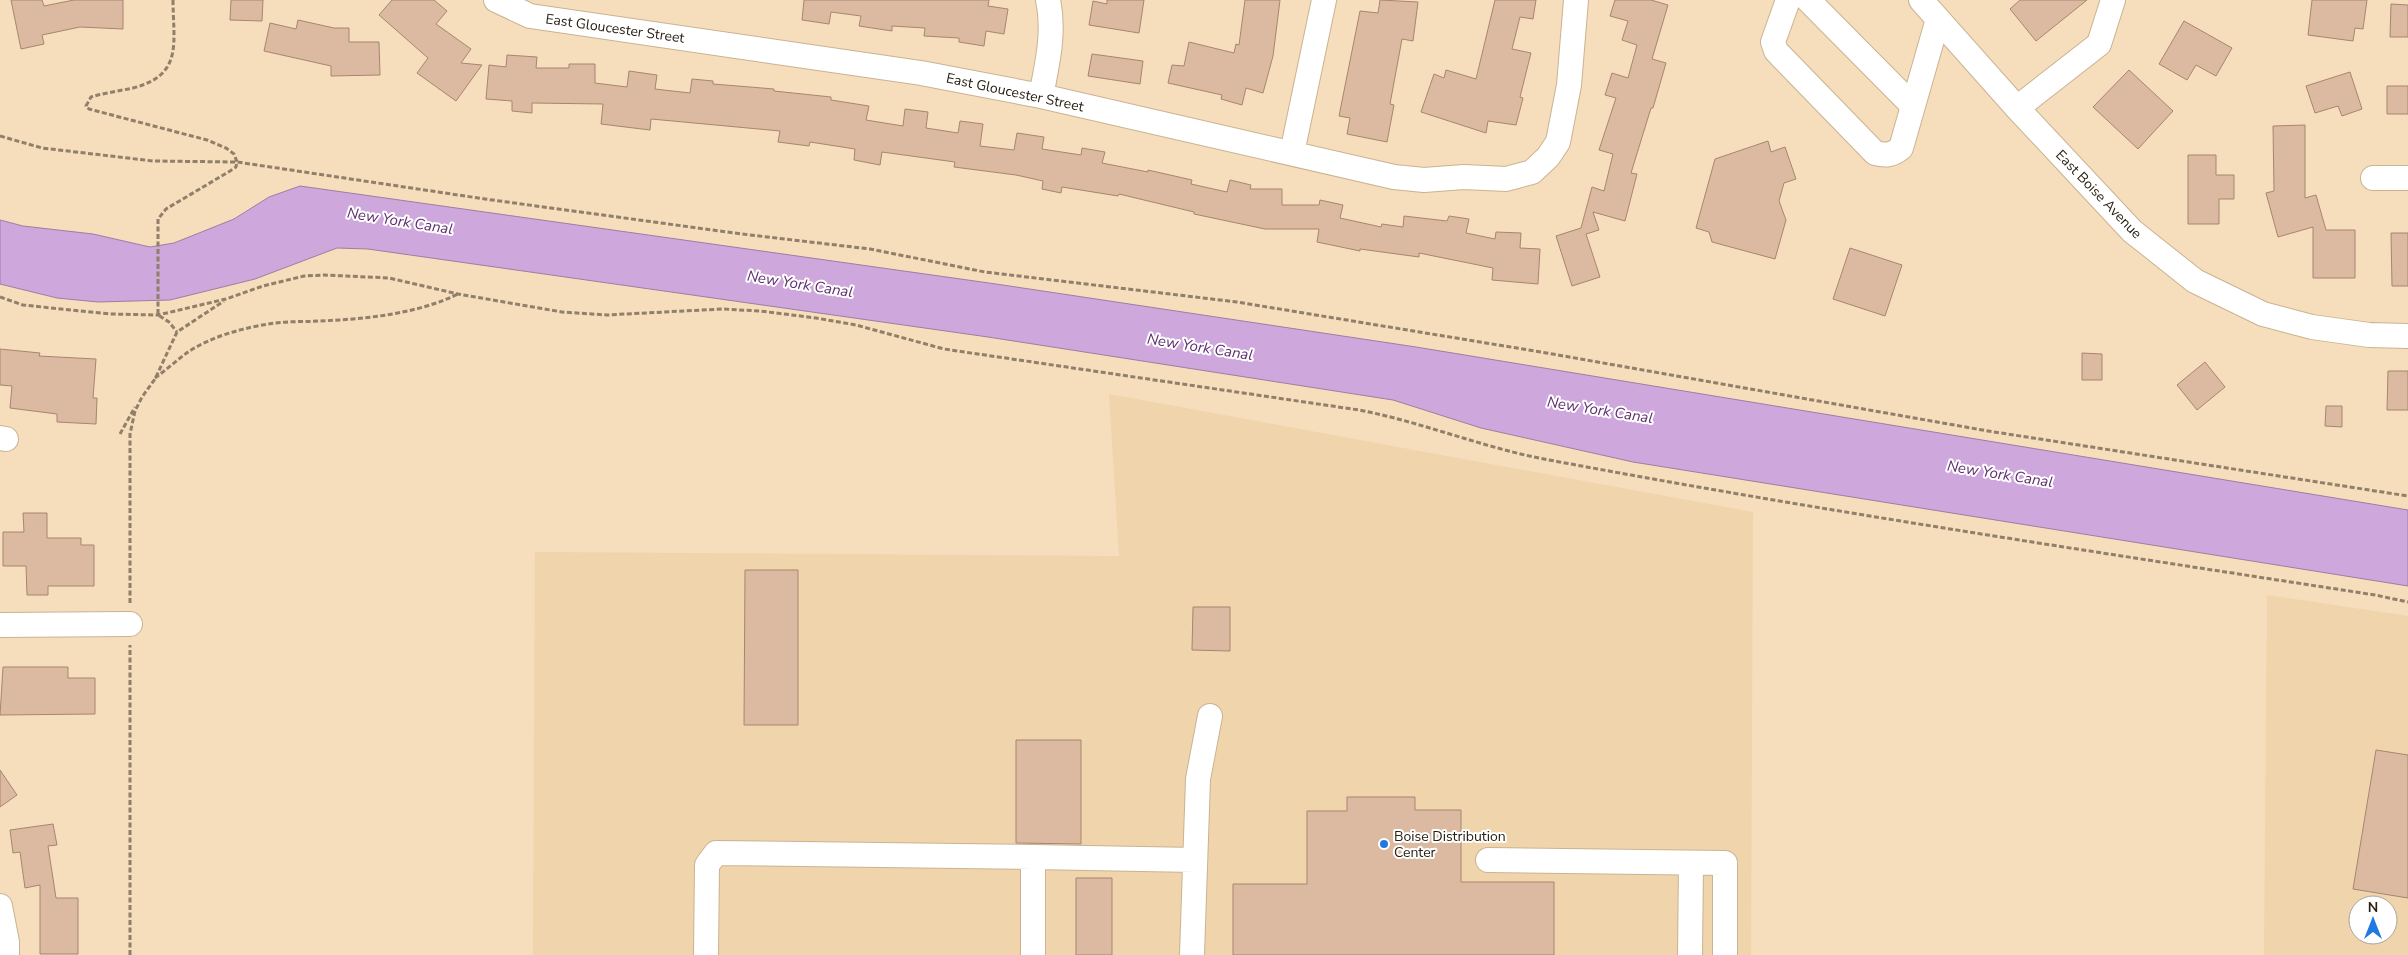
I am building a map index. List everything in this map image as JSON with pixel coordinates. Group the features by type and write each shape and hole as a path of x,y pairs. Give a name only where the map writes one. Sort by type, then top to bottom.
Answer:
{"street":[{"name":"East Gloucester Street","path":"496,0 530,16 921,73 1041,96 1394,177 1424,180 1464,177 1506,179 1532,172 1548,158 1558,142 1569,85 1576,0"},
{"path":"1041,96 1050,47 1050,10 1048,0"},
{"path":"1292,153 1324,0"},
{"path":"1788,0 1773,42 1776,51 1875,153 1884,156 1893,154 1901,148 1938,19"},
{"path":"1808,0 1913,106"},
{"name":"East Boise Avenue","path":"1921,0 2017,108 2132,231 2195,281 2263,314 2312,327 2369,335 2408,336"},
{"path":"2017,108 2098,44 2113,0"},
{"path":"2373,178 2408,178"},
{"path":"0,625 130,624"},
{"path":"1192,955 1198,779 1210,716"},
{"path":"706,955 707,865 716,854 1196,860"},
{"path":"1033,857 1033,955"},
{"path":"1488,860 1725,863 1725,955"},
{"path":"1690,955 1691,862"},
{"path":"0,906 7,942 7,955"}],"path":[{"path":"158,315 158,219 160,213 230,171 236,166 237,162 234,154 226,148 207,140 89,109 86,106 91,97 135,87 158,78 170,64 173,54 173,0"},
{"path":"0,136 42,148 153,161 237,162 544,207 870,249 985,272 1237,302 1541,352 1988,431 2408,496"},
{"path":"0,297 23,305 110,314 158,315 226,299 283,280 324,275 389,278 458,294 562,312 607,315 722,309 760,311 816,318 856,325 944,349 1359,410 1390,416 1438,432 1532,457 1692,486 2408,602"},
{"path":"155,378 188,352 209,341 239,331 275,323 368,317 409,310 448,299 458,294"},
{"path":"120,434 155,378 177,332 226,299"},
{"path":"158,315 169,322 177,332"},
{"path":"130,955 130,434 135,411 142,397"}],"shaded area":[{"path":"1109,394 1753,512 1751,955 533,955 535,552 1119,556"},
{"path":"2267,595 2408,616 2408,955 2264,955"}],"water":[{"name":"New York Canal","path":"300,186 996,284 1416,347 2408,510 2408,586 1633,462 1481,428 1393,400 988,337 368,249 337,248 255,279 170,300 98,302 57,298 0,284 0,220 23,226 93,234 150,247 174,243 234,219 269,197"}],"building":[{"path":"11,0 42,0 44,6 74,0 123,0 123,29 80,27 42,35 44,44 21,49"},
{"path":"231,0 263,0 262,21 230,20"},
{"path":"392,0 434,0 447,11 436,24 471,49 461,63 482,65 456,101 417,73 428,58 379,15"},
{"path":"804,0 989,0 988,6 1008,9 1004,34 986,31 984,46 959,42 959,38 924,36 925,28 892,26 892,31 859,26 861,16 831,12 829,24 802,20"},
{"path":"1107,0 1144,0 1139,33 1089,25 1093,1 1107,4"},
{"path":"1245,0 1280,0 1273,56 1263,93 1246,88 1242,105 1221,99 1222,95 1168,83 1172,65 1184,66 1189,42 1234,53 1236,44 1239,45"},
{"path":"1380,0 1418,2 1413,41 1402,39 1390,104 1394,105 1387,142 1347,134 1350,118 1339,116 1360,11 1378,13"},
{"path":"1495,0 1536,0 1533,19 1520,17 1512,49 1531,53 1520,97 1523,98 1516,125 1488,121 1486,133 1421,112 1434,74 1444,78 1446,70 1476,79"},
{"path":"1615,0 1651,0 1668,5 1652,59 1666,63 1631,173 1637,174 1625,221 1593,212 1599,230 1586,234 1600,277 1572,286 1556,236 1581,228 1592,187 1604,191 1613,154 1599,150 1616,98 1605,95 1612,73 1628,78 1637,45 1622,40 1628,21 1610,16"},
{"path":"2020,0 2087,0 2036,41 2010,9"},
{"path":"2312,0 2367,0 2363,29 2355,28 2353,41 2308,35"},
{"path":"2391,4 2408,5 2408,37 2390,37"},
{"path":"298,20 334,28 349,28 349,42 379,42 380,75 331,76 331,66 264,51 270,23 296,29"},
{"path":"2184,21 2232,48 2216,76 2196,65 2187,80 2159,64"},
{"path":"1092,54 1143,61 1140,84 1088,76"},
{"path":"507,55 537,57 536,68 569,68 569,64 595,64 595,83 627,87 629,71 657,75 655,89 690,93 692,79 713,81 713,84 774,89 774,91 831,97 831,100 869,106 866,120 903,126 905,109 928,112 926,128 958,133 960,121 983,124 980,146 1014,150 1017,133 1044,137 1042,149 1081,155 1082,148 1105,152 1102,163 1148,172 1148,170 1192,180 1191,184 1227,192 1230,180 1251,185 1250,189 1282,189 1282,205 1319,205 1320,200 1343,205 1340,218 1381,227 1382,224 1403,227 1404,216 1447,221 1449,216 1469,219 1466,233 1495,239 1496,232 1521,233 1520,248 1540,249 1538,284 1492,280 1493,268 1419,253 1419,257 1360,249 1360,251 1317,242 1319,229 1265,229 1194,214 1194,212 1119,194 1118,196 1062,187 1061,193 1042,189 1043,181 1016,175 954,167 955,162 882,152 880,165 854,160 855,149 810,142 809,146 778,142 780,131 651,119 650,130 601,124 603,104 532,103 532,113 512,111 512,101 486,99 489,65 506,67"},
{"path":"2129,70 2173,111 2138,149 2093,107"},
{"path":"2350,72 2362,109 2342,116 2338,106 2315,113 2306,86"},
{"path":"2387,86 2408,86 2408,114 2387,114"},
{"path":"2305,125 2305,198 2316,195 2326,230 2355,230 2355,278 2313,278 2313,227 2278,237 2266,193 2274,191 2273,126"},
{"path":"1768,141 1771,152 1785,147 1796,179 1784,183 1779,201 1786,220 1775,259 1712,242 1709,232 1696,228 1715,159"},
{"path":"2188,155 2216,155 2216,175 2234,175 2234,199 2219,199 2219,224 2188,224"},
{"path":"2391,233 2408,233 2408,286 2392,286"},
{"path":"1850,248 1902,265 1885,316 1833,299"},
{"path":"0,349 40,353 39,356 96,359 93,398 97,398 96,424 57,422 57,414 10,408 12,386 0,385"},
{"path":"2082,353 2102,354 2102,380 2082,380"},
{"path":"2205,362 2225,387 2197,410 2177,385"},
{"path":"2388,371 2408,371 2408,410 2387,410"},
{"path":"2326,406 2342,406 2342,427 2325,426"},
{"path":"23,513 47,513 47,538 81,538 81,545 94,545 94,586 48,586 48,595 27,595 26,566 3,566 3,532 24,532"},
{"path":"745,570 798,570 798,725 744,725"},
{"path":"1193,607 1230,607 1230,651 1192,650"},
{"path":"3,667 68,667 68,678 95,678 95,714 0,715"},
{"path":"1016,740 1081,740 1081,844 1016,843"},
{"path":"2376,750 2408,755 2408,898 2353,889"},
{"path":"0,770 17,795 0,807"},
{"name":"Boise Distribution Center","path":"1347,797 1415,797 1415,810 1461,810 1461,882 1554,882 1554,955 1233,955 1233,884 1307,884 1307,811 1347,811"},
{"path":"53,824 57,845 48,846 56,898 78,898 78,954 40,954 40,885 25,888 20,852 13,853 10,830"},
{"path":"1076,878 1112,878 1112,955 1076,955"}],"place":[{"name":"Boise Distribution Center","path":"1384,844"}]}
